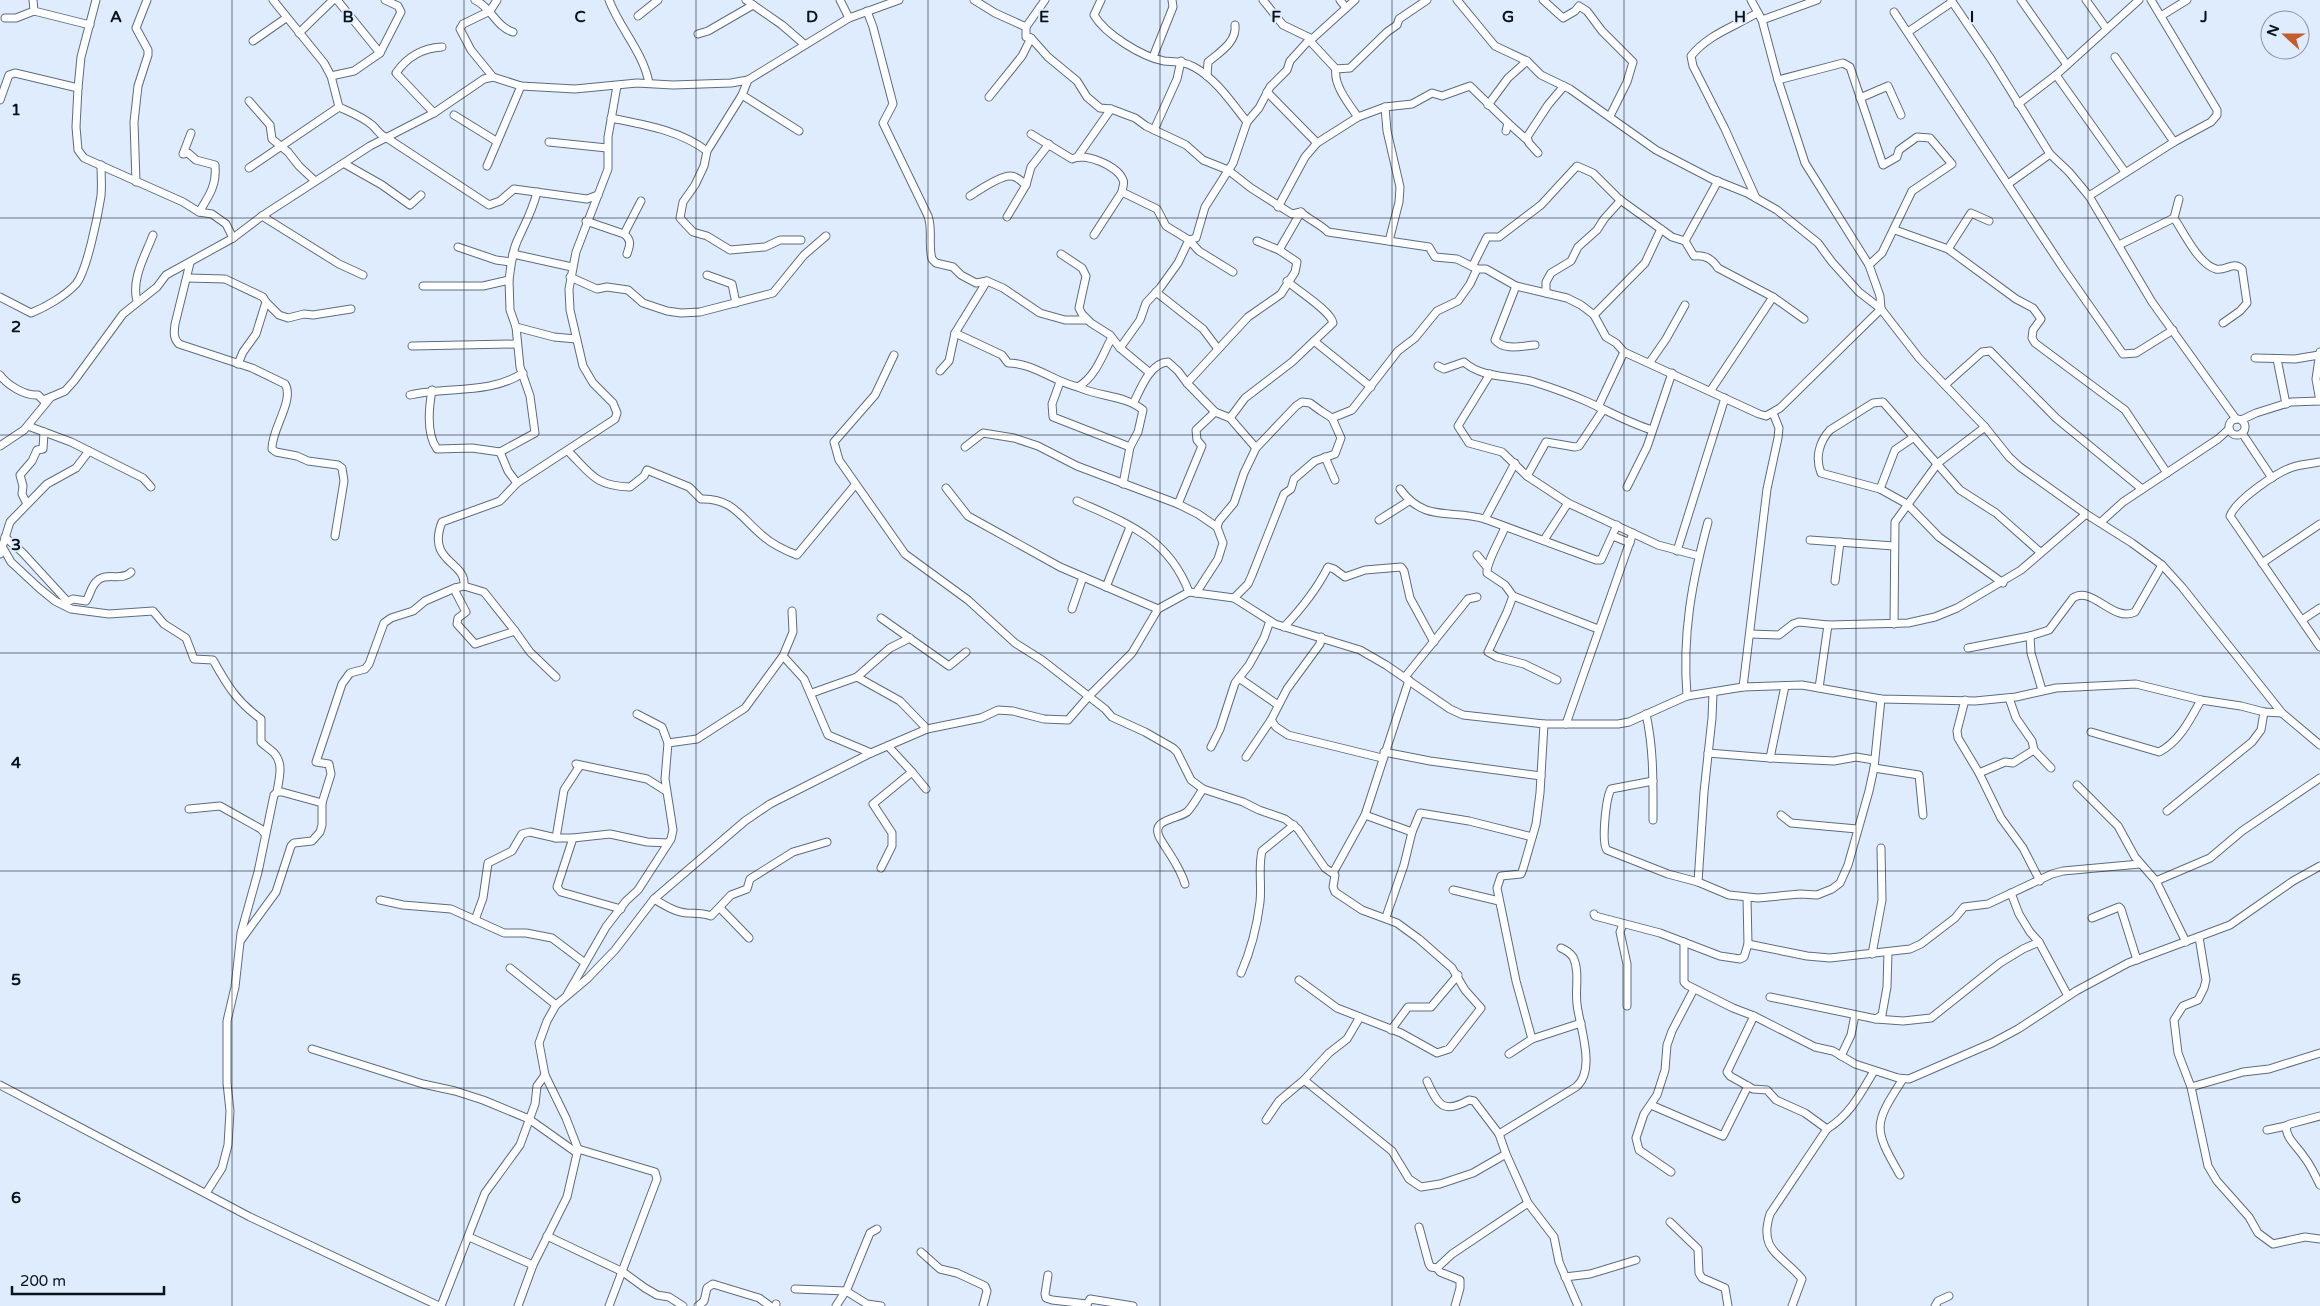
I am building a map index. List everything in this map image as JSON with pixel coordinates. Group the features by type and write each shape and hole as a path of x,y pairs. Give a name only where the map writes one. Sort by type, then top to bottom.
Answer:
{"street":[{"path":"33,0 34,11"},
{"path":"96,0 81,57 76,127 78,150 84,158 199,212 212,214 226,224 233,238"},
{"path":"136,182 134,122 140,78 148,55 148,50 136,28 147,0"},
{"path":"273,0 324,64 331,76 339,107"},
{"path":"299,33 333,0"},
{"path":"338,0 380,53"},
{"path":"331,76 354,71 380,53 401,12 398,6 385,0"},
{"path":"475,0 490,11 501,26 513,32"},
{"path":"492,77 471,50 460,29 463,24 490,11 497,0"},
{"path":"610,0 623,31 646,69 649,83"},
{"path":"638,16 658,0"},
{"path":"746,0 782,25 804,44"},
{"path":"840,0 849,18"},
{"path":"0,374 3,380 29,395 38,395 43,400 65,390 74,381 113,325 137,301 158,286 166,275 233,238 262,216 315,181 345,164 370,146 434,113 484,79 492,77 521,86 575,89 649,83 673,85 748,80 849,18 899,0"},
{"path":"974,0 995,13 1026,27"},
{"path":"1044,0 1026,27 1026,37 1031,38 1048,56 1078,81 1087,97 1100,108 1111,109 1136,118 1154,130 1186,145 1203,160 1228,170 1278,207 1292,214 1301,212"},
{"path":"1101,0 1094,12 1100,23 1113,36 1153,58 1164,61 1182,61 1212,78 1247,122"},
{"path":"1153,58 1173,7 1172,0"},
{"path":"1263,0 1283,25 1309,39 1336,69 1335,78 1338,85 1358,118"},
{"path":"1340,0 1346,8"},
{"path":"1188,240 1196,238 1205,207 1239,149 1247,122 1259,108 1267,92 1287,70 1290,61 1309,39 1312,39 1355,0"},
{"path":"1336,69 1350,68 1387,32 1397,25 1399,19 1427,0"},
{"path":"1457,0 1495,46 1527,61 1541,75 1564,86 1610,116 1656,150 1777,210 1818,243 1859,292 1881,310 1920,358 2020,467 2162,565 2182,586 2282,713 2320,745"},
{"path":"1543,0 1563,18 1575,12 1579,6 1587,11 1602,31 1633,62 1627,82 1610,116"},
{"path":"1751,0 1760,17 1805,163 1869,265 1880,296 1881,310"},
{"path":"1757,199 1725,129 1693,66 1691,56 1700,45 1716,34 1760,17 1817,0"},
{"path":"2022,0 2067,65"},
{"path":"2086,0 2106,28"},
{"path":"2018,104 2056,75 2139,0"},
{"path":"2089,196 2124,172 2216,118 2217,110 2151,0"},
{"path":"2161,16 2187,0"},
{"path":"1908,32 1952,1 1991,59 2050,154 2069,172 2089,196 2152,302 2229,410 2272,478"},
{"path":"698,34 708,31 753,5"},
{"path":"5,18 16,18 34,11 90,26"},
{"path":"867,11 893,104 883,124 885,132 921,199 931,224 929,237 932,259 936,263 953,267 961,275 976,283 987,281 1003,288 1040,313 1065,320 1087,320"},
{"path":"1894,12 2062,268 2123,354 2136,353 2173,330"},
{"path":"252,41 286,18"},
{"path":"1207,76 1208,62 1231,40 1235,33 1235,25"},
{"path":"988,97 1022,56 1031,38"},
{"path":"434,113 396,73 402,65 423,49 442,48"},
{"path":"2115,57 2174,142"},
{"path":"1154,130 1177,79 1182,61"},
{"path":"1488,105 1508,78 1527,61"},
{"path":"1778,80 1842,63 1848,64 1883,165 1897,157 1899,150 1917,137 1930,138 1952,164 1912,191 1895,230 1882,253 1869,265"},
{"path":"0,100 9,75 15,73 78,88"},
{"path":"2056,75 2124,172"},
{"path":"748,80 742,95 708,151 704,166 695,185 682,202 680,218 686,227 693,232 707,236 730,250 765,247 780,240 801,240"},
{"path":"487,166 521,86"},
{"path":"464,586 462,576 441,553 439,548 438,532 442,522 500,501 517,483 615,419 617,413 613,403 593,383 583,366 570,310 570,277 586,221 608,169 607,148 617,86"},
{"path":"1278,207 1305,158 1317,143 1358,118 1385,107 1412,104 1432,93 1442,96 1470,86 1507,127 1527,140 1538,153"},
{"path":"1527,140 1529,132 1564,86"},
{"path":"1860,98 1888,86 1900,115"},
{"path":"1267,92 1317,143"},
{"path":"742,95 799,131"},
{"path":"249,101 270,125 272,139 281,145 315,181"},
{"path":"339,107 361,117 373,125 381,136 387,138 488,204 500,200 514,189 587,199 598,195"},
{"path":"249,168 339,107"},
{"path":"1385,107 1387,131 1400,187 1399,202 1388,242"},
{"path":"1030,134 1072,159 1078,156 1111,109"},
{"path":"454,115 496,141"},
{"path":"611,118 668,130 692,140 708,151"},
{"path":"191,133 183,154 188,153 196,160 215,165 216,174 216,181 211,193 199,212"},
{"path":"549,142 607,148"},
{"path":"1007,217 1026,184 1031,167 1049,144"},
{"path":"2008,184 2050,154"},
{"path":"1078,156 1103,162 1122,178 1124,182 1122,192 1094,235"},
{"path":"345,164 382,185 410,206 420,195"},
{"path":"0,297 31,313 42,308 74,286 80,278 91,239 101,194 101,165"},
{"path":"1332,418 1352,410 1398,351 1415,338 1437,311 1458,301 1470,284 1487,237 1499,237 1541,205 1577,166 1593,173 1621,200 1672,237 1684,241 1694,256 1702,255 1713,261 1718,268 1773,297 1804,319"},
{"path":"970,196 988,184 1007,177 1016,178 1026,184"},
{"path":"1684,241 1718,182"},
{"path":"432,390 430,422 432,439 437,449 472,448 500,452 535,433 530,396 516,344 516,327 510,310 509,280 511,262 518,238 533,210 537,192"},
{"path":"1122,192 1156,209 1166,226 1188,240 1199,251 1233,272"},
{"path":"2179,199 2174,218 2197,255 2206,264 2215,269 2234,265 2242,269 2247,303 2240,311 2222,323"},
{"path":"1546,293 1546,282 1551,273 1571,261 1578,246 1597,230 1604,218 1621,200"},
{"path":"624,234 641,201"},
{"path":"1301,212 1305,216 1317,221 1328,232 1367,236 1388,242 1429,247 1435,257 1457,259 1475,267 1486,269 1516,286 1574,301 1594,315 1606,337 1616,343 1624,352 1650,362 1766,416 1773,413 1881,310"},
{"path":"1279,250 1301,212"},
{"path":"1948,249 1971,213 1989,221"},
{"path":"262,216 339,264 363,275"},
{"path":"2119,246 2174,218"},
{"path":"586,221 624,234 630,243 627,254"},
{"path":"1594,315 1645,263 1661,229"},
{"path":"1895,230 1948,249 2016,299 2033,308 2041,318 2033,330 2032,338 2035,343 2125,410 2167,473"},
{"path":"137,301 135,293 138,272 153,235"},
{"path":"570,277 598,289 607,287 628,290 644,303 681,313 700,312 773,293 804,255 826,236"},
{"path":"1120,348 1140,320 1146,303 1178,263 1188,240"},
{"path":"1187,383 1248,317 1282,294 1287,281 1295,272 1297,262 1279,250 1256,241"},
{"path":"458,247 496,260 511,262"},
{"path":"514,254 572,268"},
{"path":"1061,254 1082,268 1086,276 1079,308 1087,320 1100,327 1120,348 1150,373"},
{"path":"190,263 188,278 175,324 174,333 176,341 179,344 281,380 287,388 288,395 273,440 272,449 276,452 297,456 308,462 338,465 342,468 344,481 335,536"},
{"path":"706,275 732,284 736,303"},
{"path":"188,278 225,279 263,297 279,315 288,318 304,314 314,315 351,309"},
{"path":"423,286 483,286 509,280"},
{"path":"940,371 949,361 955,333 987,281"},
{"path":"1230,418 1245,398 1292,362 1333,324 1332,318 1287,281"},
{"path":"1516,286 1494,340 1497,344 1509,347 1535,345"},
{"path":"1156,292 1203,329 1218,349"},
{"path":"1710,390 1773,297"},
{"path":"238,364 256,334 266,302"},
{"path":"1650,362 1666,340 1684,305"},
{"path":"516,327 554,337 576,339"},
{"path":"955,333 1002,355 1008,363 1019,363 1060,382 1091,393 1134,402 1143,410 1138,432 1130,447 1123,484"},
{"path":"1078,387 1092,375 1111,339"},
{"path":"1314,341 1371,387"},
{"path":"412,346 516,344"},
{"path":"1945,385 1982,352 1990,351 2056,418 2142,489"},
{"path":"1527,476 1546,442 1579,446 1601,408 1624,352"},
{"path":"2101,522 2142,489 2256,413 2286,404 2320,401 2316,379 2319,353 2295,359 2255,358"},
{"path":"894,355 875,395 834,442 839,460 905,554 968,600 1015,642 1042,660 1088,696 1112,718 1145,732 1174,748 1191,780 1203,789 1286,819 1294,826 1325,868 1336,877 1333,887 1335,892 1362,910 1386,917 1419,939 1458,975 1465,990 1481,1008 1448,1049 1437,1053 1391,1030 1337,1008 1299,980"},
{"path":"2277,359 2286,404"},
{"path":"1134,402 1150,373 1161,363 1168,362 1215,412 1230,418 1256,448"},
{"path":"1438,366 1444,369 1464,362 1475,370 1554,388 1601,408 1625,421 1652,430"},
{"path":"410,395 432,390 458,391 478,388 511,381 523,373"},
{"path":"1627,487 1652,430 1672,373"},
{"path":"1490,374 1458,426 1469,443 1502,452 1527,476 1568,503 1677,551 1699,556"},
{"path":"1060,382 1052,404 1053,417 1130,447"},
{"path":"0,446 28,426 52,397"},
{"path":"1677,551 1725,398"},
{"path":"1216,527 1234,504 1244,473 1256,448 1296,406 1302,402 1310,403 1332,418 1341,438 1335,454 1315,461 1294,479 1291,489 1284,494 1248,584 1234,598"},
{"path":"2003,582 1939,537 1907,504 1880,489 1821,473 1817,463 1825,436 1830,430 1873,404 1883,402 1960,490 1996,513 2040,552"},
{"path":"1178,504 1202,446 1197,440 1196,430 1215,412"},
{"path":"1743,686 1767,489 1778,438 1779,428 1773,413"},
{"path":"28,426 89,451 143,478 151,487"},
{"path":"1894,624 1895,522 1938,463 1985,427"},
{"path":"27,504 22,494 23,486 20,475 32,461 37,450 44,449 44,432"},
{"path":"518,1306 533,1265 567,1197 577,1151 566,1118 545,1075 539,1043 547,1021 556,1005 588,978 615,950 654,898 746,821 770,804 870,754 927,729 981,718 998,710 1013,711 1044,719 1068,720 1088,696 1132,653 1158,608 1192,592 1222,550 1223,544 1216,527 1198,514 1178,504 1077,466 1038,446 1014,438 983,433 966,447"},
{"path":"1880,489 1895,450 1914,437"},
{"path":"89,451 76,468 47,484 10,522 1,551 39,588 71,609 109,614 153,611 164,624 186,638 194,659 213,660 242,706 261,719 261,742 275,754 281,772 265,830 241,940 235,987 227,1021 226,1083 230,1111 228,1145 222,1168 206,1193"},
{"path":"568,451 593,477 602,483 630,487 644,476 647,470 689,487 701,499 715,499 722,502 741,514 762,535 779,548 797,555 855,485"},
{"path":"500,452 508,471 517,483"},
{"path":"1325,457 1335,480"},
{"path":"2320,462 2293,467 2272,478 2239,503 2230,516 2320,646"},
{"path":"1485,519 1515,463"},
{"path":"946,488 968,516 1082,577 1158,608"},
{"path":"1400,489 1409,501 1433,513 1467,515 1485,519 1601,560 1617,525"},
{"path":"1077,501 1146,534 1159,545 1192,592"},
{"path":"1379,520 1409,501"},
{"path":"1544,540 1568,503"},
{"path":"1750,634 1779,635 1793,624 1799,622 1828,625 1894,624 1935,617 1958,608 2021,570 2086,514"},
{"path":"1687,696 1685,669 1689,600 1708,522"},
{"path":"2262,563 2320,524"},
{"path":"1106,587 1130,527"},
{"path":"1486,566 1496,551 1506,527"},
{"path":"1566,724 1633,533"},
{"path":"1613,536 1630,543"},
{"path":"4,537 24,553 64,603"},
{"path":"1810,540 1894,546"},
{"path":"1835,581 1840,542"},
{"path":"1477,555 1486,566 1487,573 1505,585 1513,596 1598,629"},
{"path":"1968,648 2030,636 2049,630 2078,595 2086,595 2118,612 2126,614 2136,612 2162,565"},
{"path":"1284,627 1305,606 1309,595 1328,567 1346,577 1365,570 1401,567 1404,571 1410,598 1434,642"},
{"path":"64,603 73,599 86,601 96,582 101,578 123,577 131,572"},
{"path":"1072,609 1082,577"},
{"path":"241,940 276,892 291,846 294,843 312,841 320,832 322,803 331,770 329,764 316,762 342,684 350,673 366,669 384,623 391,618 413,610 425,601 455,588 464,586 484,592 530,652 556,677"},
{"path":"455,588 466,612 458,618 457,624 475,644 515,631"},
{"path":"1192,592 1234,598 1284,627 1360,650 1407,678 1457,713 1544,724 1618,724 1687,696 1743,686 1802,685 1881,699 1966,700 2009,698 2042,690 2098,684 2136,684 2201,700 2241,706 2264,712 2282,713"},
{"path":"1513,596 1508,612 1488,652 1497,657 1524,664 1557,680"},
{"path":"1333,873 1365,815 1407,678 1464,604 1476,597"},
{"path":"2302,620 2320,608"},
{"path":"668,744 697,739 745,708 783,656 792,632 792,611"},
{"path":"881,618 949,666 966,652"},
{"path":"1211,748 1220,728 1233,687 1264,638 1270,620"},
{"path":"1819,688 1828,625"},
{"path":"2030,636 2031,653 2042,690"},
{"path":"1246,758 1271,720 1278,704 1320,644 1321,637"},
{"path":"812,693 857,678 890,648 910,638"},
{"path":"783,656 804,679 812,693 828,735 870,754"},
{"path":"857,678 900,700 927,729"},
{"path":"1239,678 1278,704"},
{"path":"1770,758 1784,686"},
{"path":"1698,882 1712,718 1712,693"},
{"path":"2009,698 2016,718 2032,741 2034,750 2051,768"},
{"path":"1653,781 1611,789 1608,797 1604,848 1643,865 1698,882 1729,895 1747,898 1800,894 1817,895 1832,889 1840,883 1848,865 1874,764 1881,699"},
{"path":"1966,700 1957,731 1963,749 1979,773 2001,818 2023,848 2040,881"},
{"path":"2091,732 2159,752 2167,748 2177,737 2189,722 2201,700"},
{"path":"2167,810 2252,742 2261,730 2264,712"},
{"path":"567,995 606,927 626,901 638,890 668,843 673,830 665,779 668,744 662,728 637,714"},
{"path":"1646,714 1654,763 1653,820"},
{"path":"1271,720 1276,728 1288,735 1383,755 1541,776"},
{"path":"1532,1039 1516,981 1499,901 1498,882 1501,876 1521,874 1532,837 1540,793 1544,724"},
{"path":"888,746 926,789"},
{"path":"1979,773 2005,762 2013,763 2034,750"},
{"path":"1708,753 1834,761 1856,757 1874,764 1920,774 1923,815"},
{"path":"556,838 564,790 579,767 576,764 647,779 666,791"},
{"path":"881,868 892,846 892,833 873,804 912,772"},
{"path":"2156,881 2210,858 2242,831 2320,778"},
{"path":"2077,785 2118,826 2135,857 2156,881 2186,942"},
{"path":"1185,884 1181,870 1168,854 1157,834 1158,828 1162,822 1189,810 1203,789"},
{"path":"277,792 322,803"},
{"path":"189,809 220,806 265,830"},
{"path":"1386,917 1404,865 1417,818 1424,812 1532,837"},
{"path":"1365,815 1412,832"},
{"path":"1781,816 1791,824 1857,829"},
{"path":"1240,973 1251,950 1256,929 1260,900 1259,871 1262,851 1294,826"},
{"path":"475,920 483,898 488,863 512,851 522,834 530,832 556,838 573,838 610,834 647,842 668,843"},
{"path":"573,838 557,887 561,892 621,909"},
{"path":"654,898 667,907 685,913 704,913 711,916 731,895 747,889 750,879 793,852 827,842"},
{"path":"1872,954 1882,900 1880,848"},
{"path":"2132,864 2135,857"},
{"path":"1748,944 1822,957 1872,954 1910,949 1921,944 1955,918 1964,907 1988,904 2052,874 2063,871 2140,864"},
{"path":"1684,942 1684,982 1694,989 1815,1046 1833,1051 1855,1064 1903,1079 1910,1079 1992,1043 2018,1029 2102,976 2137,960 2230,925 2293,880 2320,866"},
{"path":"1452,890 1499,901"},
{"path":"2011,893 2022,920 2039,942 2068,996"},
{"path":"1594,914 1595,916 1660,933 1720,956 1740,959 1744,958 1748,944 1747,898"},
{"path":"380,900 403,905 451,909 504,933 526,933 552,938 585,963"},
{"path":"2092,918 2119,907 2121,908 2137,960"},
{"path":"720,908 749,938"},
{"path":"1623,924 1620,932 1628,964 1627,1006"},
{"path":"2199,937 2206,980 2204,988 2198,1000 2183,1006 2174,1020 2175,1036 2182,1066 2191,1087 2208,1166 2217,1181 2249,1217 2258,1232 2273,1244 2305,1237 2320,1238"},
{"path":"1770,997 1820,1006 1855,1016 1879,1017 1889,1021 1931,1018 2000,963 2039,942"},
{"path":"1500,1134 1580,1084 1586,1059 1577,1004 1575,964 1570,953 1561,948"},
{"path":"1879,1017 1887,987 1888,952"},
{"path":"510,968 556,1005"},
{"path":"1391,1030 1408,1007 1432,1007 1458,975"},
{"path":"1671,1172 1637,1146 1636,1138 1644,1114 1658,1095 1665,1070 1667,1045 1694,989"},
{"path":"1754,1016 1728,1072 1733,1078 1748,1086 1767,1090 1776,1100 1804,1113 1827,1128"},
{"path":"1841,1056 1851,1035 1855,1016"},
{"path":"1266,1120 1279,1101 1304,1080 1329,1053 1347,1039 1360,1017"},
{"path":"1509,1054 1532,1039 1581,1023"},
{"path":"312,1049 423,1084 455,1091 529,1119 577,1151 655,1172 657,1179 609,1306"},
{"path":"2191,1087 2243,1072 2269,1069 2320,1053"},
{"path":"1792,1306 1802,1279 1779,1258 1768,1240 1766,1226 1770,1214 1827,1128 1839,1122 1851,1110 1874,1071"},
{"path":"0,1085 250,1217 440,1306 485,1194 520,1145 535,1104 537,1086 545,1075"},
{"path":"1900,1175 1885,1152 1878,1132 1886,1106 1903,1079"},
{"path":"1304,1080 1392,1151 1409,1179 1421,1187 1440,1184 1473,1173 1506,1154"},
{"path":"1427,1081 1442,1106 1448,1108 1456,1107 1469,1100 1474,1101 1500,1134 1506,1154 1528,1203 1554,1237 1557,1257 1575,1304"},
{"path":"1650,1105 1724,1136 1748,1086"},
{"path":"2267,1130 2320,1116"},
{"path":"2286,1126 2290,1139 2305,1157 2320,1185"},
{"path":"1437,1268 1467,1244 1528,1203"},
{"path":"1670,1222 1698,1249 1699,1273 1702,1278 1725,1288 1728,1306"},
{"path":"1418,1227 1431,1267 1457,1278 1461,1283 1455,1306"},
{"path":"836,1306 846,1291 870,1233 877,1229"},
{"path":"469,1236 533,1265"},
{"path":"547,1236 623,1272 657,1295 669,1297 683,1306"},
{"path":"921,1252 940,1269 957,1273 985,1286 987,1291 983,1306"},
{"path":"1565,1277 1590,1274 1636,1260"},
{"path":"1048,1275 1045,1294 1048,1299 1086,1305 1090,1298 1133,1306"},
{"path":"698,1306 704,1301 707,1288 715,1283 759,1298 773,1305"},
{"path":"794,1290 846,1291 867,1304 880,1306"},
{"path":"1935,1306 1938,1301 1949,1296"}]}
